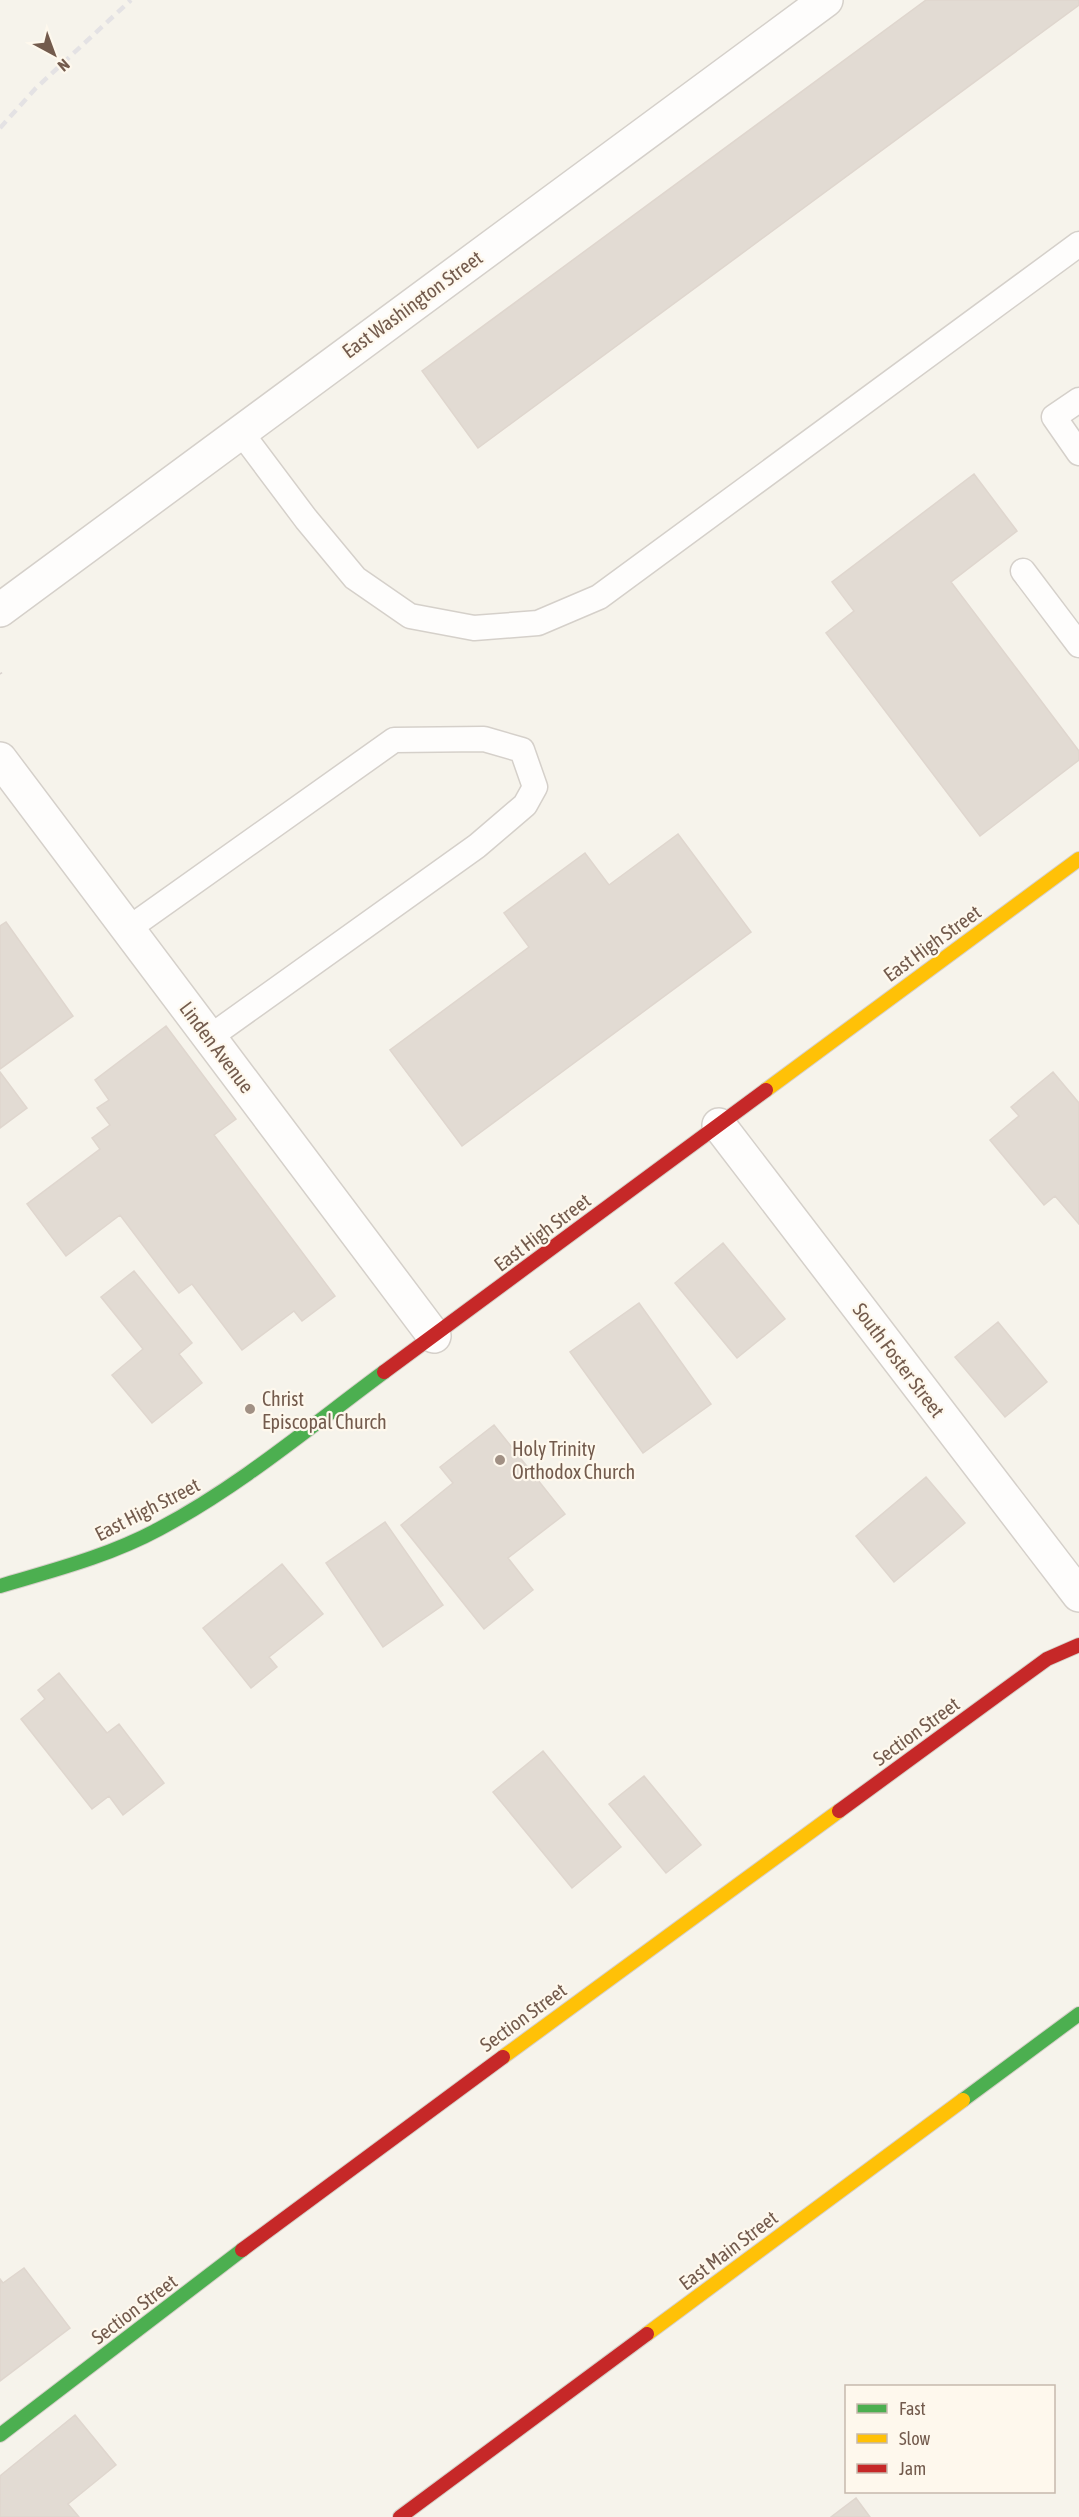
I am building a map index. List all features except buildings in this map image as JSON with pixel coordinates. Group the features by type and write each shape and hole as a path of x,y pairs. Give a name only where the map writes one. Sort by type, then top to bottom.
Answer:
{"street":[{"name":"East Washington Street","path":"0,610 826,0"},
{"name":"Linden Avenue","path":"0,759 434,1336"},
{"name":"East High Street","path":"0,1586 89,1560 157,1530 215,1497 1079,859"},
{"name":"South Foster Street","path":"719,1125 1079,1595"},
{"name":"Section Street","path":"0,2435 366,2156 1047,1659 1079,1645"},
{"name":"East Main Street","path":"400,2517 1077,2018"}],"lane":[{"path":"240,431 306,519 355,578 410,616 474,628 538,623 599,597 1079,244"},
{"path":"1079,399 1054,417 1079,453"},
{"path":"1023,571 1079,645"},
{"path":"128,929 394,740 484,739 522,750 535,787 525,805 477,846 210,1037"}],"railway":[{"path":"0,128 36,88 131,0"}],"traffic: fast":[{"path":"0,1586 101,1555 159,1529 247,1475 384,1372"},
{"path":"963,2100 1079,2014"},
{"path":"0,2435 242,2250"}],"traffic: slow":[{"path":"766,1090 1079,859"},
{"path":"503,2057 839,1811"},
{"path":"647,2334 963,2100"}],"traffic: jam":[{"path":"384,1372 766,1090"},
{"path":"839,1811 1047,1659 1079,1645"},
{"path":"242,2250 503,2057"},
{"path":"400,2517 647,2334"}],"place":[{"name":"Christ Episcopal Church","path":"250,1409"},
{"name":"Holy Trinity Orthodox Church","path":"500,1460"}]}
